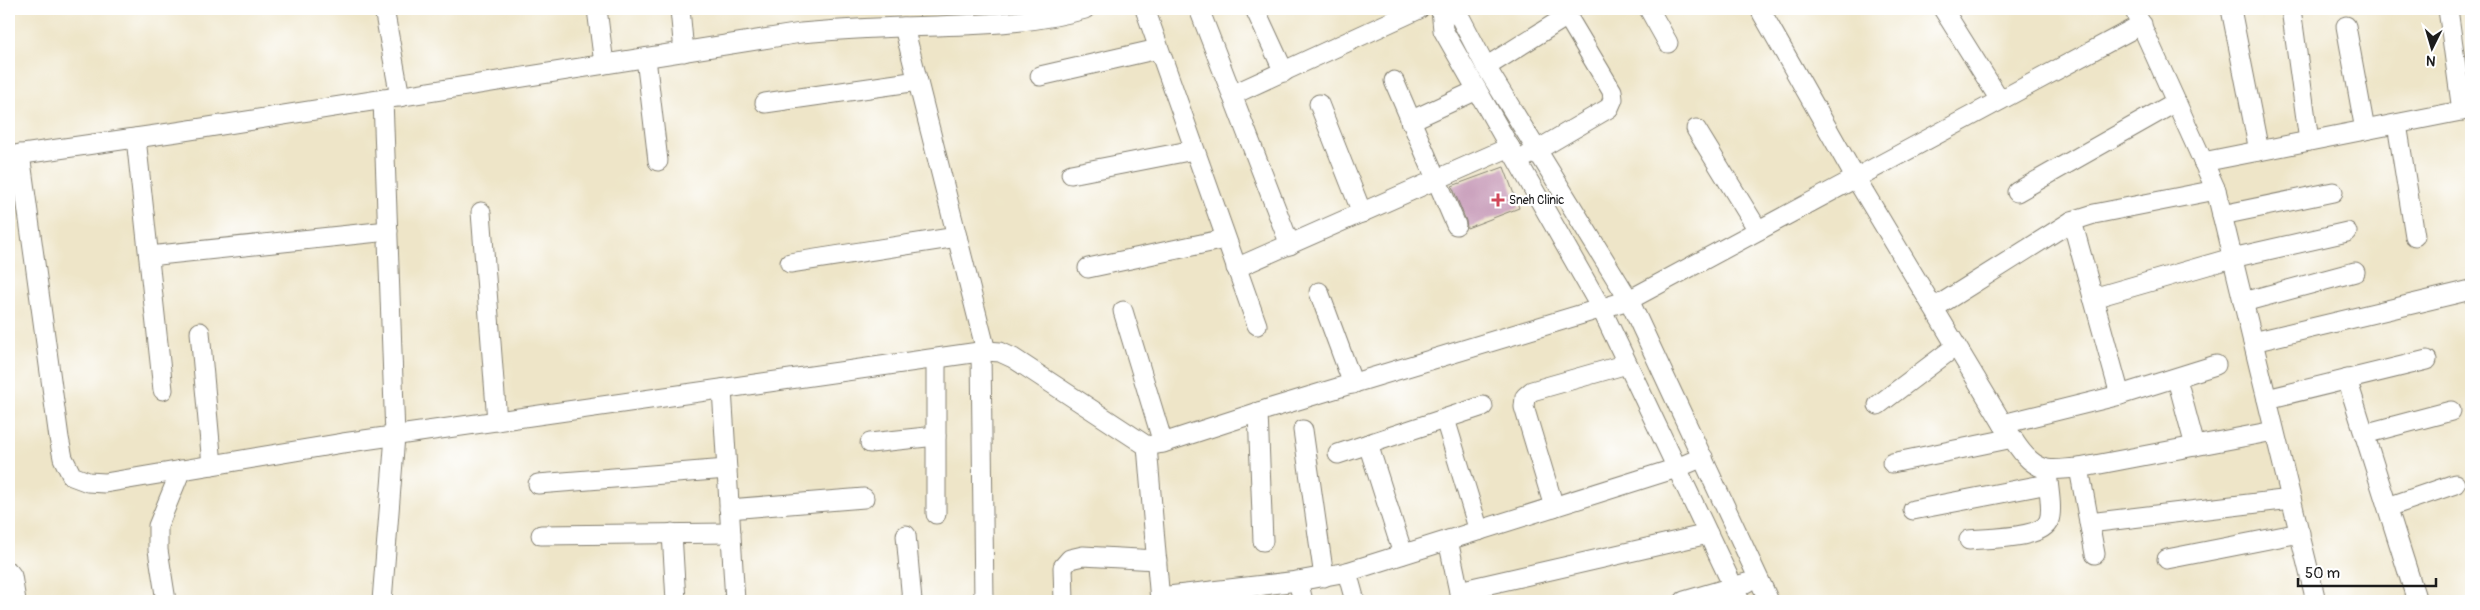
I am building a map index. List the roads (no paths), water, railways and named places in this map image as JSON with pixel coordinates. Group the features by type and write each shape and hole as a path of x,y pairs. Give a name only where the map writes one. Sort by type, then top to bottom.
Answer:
{"street":[{"path":"382,601 395,436 388,230 391,98 384,9"},
{"path":"597,9 604,64"},
{"path":"680,9 684,52"},
{"path":"1145,9 1256,324"},
{"path":"1199,9 1290,245"},
{"path":"1255,9 1284,72"},
{"path":"1232,95 1419,9"},
{"path":"1442,9 1444,30 1601,308 1737,594"},
{"path":"1451,9 1461,19 1486,67 1629,300 1769,601"},
{"path":"1648,9 1668,43"},
{"path":"1943,9 2000,100"},
{"path":"2231,9 2259,151"},
{"path":"2291,9 2309,141"},
{"path":"2203,162 2467,110 2448,9"},
{"path":"1074,10 1013,23 801,33 136,138 15,155 59,438 64,458 72,476 88,482 105,483 395,436 984,351 1000,352 1013,358 1155,444 1629,300 2000,100 2138,17 2216,190 2316,601"},
{"path":"1236,268 1435,180 1514,154 1537,150 1609,108 1613,99 1612,91 1565,13 1486,67"},
{"path":"1762,13 1855,178 2008,431 2032,462 2047,476 2050,519 2045,528 2034,533 1969,540"},
{"path":"2346,26 2365,130"},
{"path":"904,27 958,237 984,351 984,601"},
{"path":"1040,76 1158,48"},
{"path":"646,58 658,161"},
{"path":"765,103 918,81"},
{"path":"1394,81 1456,225"},
{"path":"1410,121 1477,90"},
{"path":"2017,192 2176,102"},
{"path":"1319,104 1362,213"},
{"path":"2397,124 2415,236"},
{"path":"1696,129 1758,230"},
{"path":"136,138 163,390"},
{"path":"1072,174 1194,150"},
{"path":"1934,308 2072,221 2094,214 2216,190"},
{"path":"2222,215 2332,192"},
{"path":"481,212 497,422"},
{"path":"2072,221 2120,396"},
{"path":"149,256 388,230"},
{"path":"2093,298 2232,258 2347,232"},
{"path":"790,263 958,237"},
{"path":"1088,268 1226,240"},
{"path":"2243,302 2355,272"},
{"path":"2253,342 2471,290"},
{"path":"1319,292 1353,384"},
{"path":"1123,311 1155,444 1157,560 1160,599 1298,581 1347,572 1677,468 1703,457"},
{"path":"200,332 212,465"},
{"path":"1878,404 1956,346"},
{"path":"936,359 936,514"},
{"path":"2267,399 2427,360"},
{"path":"1554,507 1524,407 1525,396 1532,391 1627,364"},
{"path":"1892,463 2008,431 2177,379 2216,365"},
{"path":"2177,379 2195,446"},
{"path":"2347,379 2417,601"},
{"path":"722,389 735,601"},
{"path":"1338,454 1483,406"},
{"path":"2364,434 2451,411"},
{"path":"1258,412 1263,541"},
{"path":"1445,419 1479,531"},
{"path":"1303,430 1324,577"},
{"path":"1913,510 2079,468 2274,431"},
{"path":"870,443 936,436"},
{"path":"1368,444 1403,554"},
{"path":"2079,468 2095,554"},
{"path":"538,484 727,469"},
{"path":"166,601 159,559 158,526 180,470"},
{"path":"2388,507 2455,484"},
{"path":"729,509 864,498"},
{"path":"2089,523 2291,499"},
{"path":"541,535 731,533"},
{"path":"2167,559 2300,533"},
{"path":"672,534 676,601"},
{"path":"1448,540 1460,596 1708,534"},
{"path":"906,535 912,601"},
{"path":"1064,601 1063,567 1070,559 1083,556 1157,560"},
{"path":"1347,572 1355,601"},
{"path":"10,575 16,601"},
{"path":"1684,601 1737,594 1759,580"},
{"path":"1298,581 1302,601"}],"place":[{"name":"Sneh Clinic","path":"1498,200"}]}
